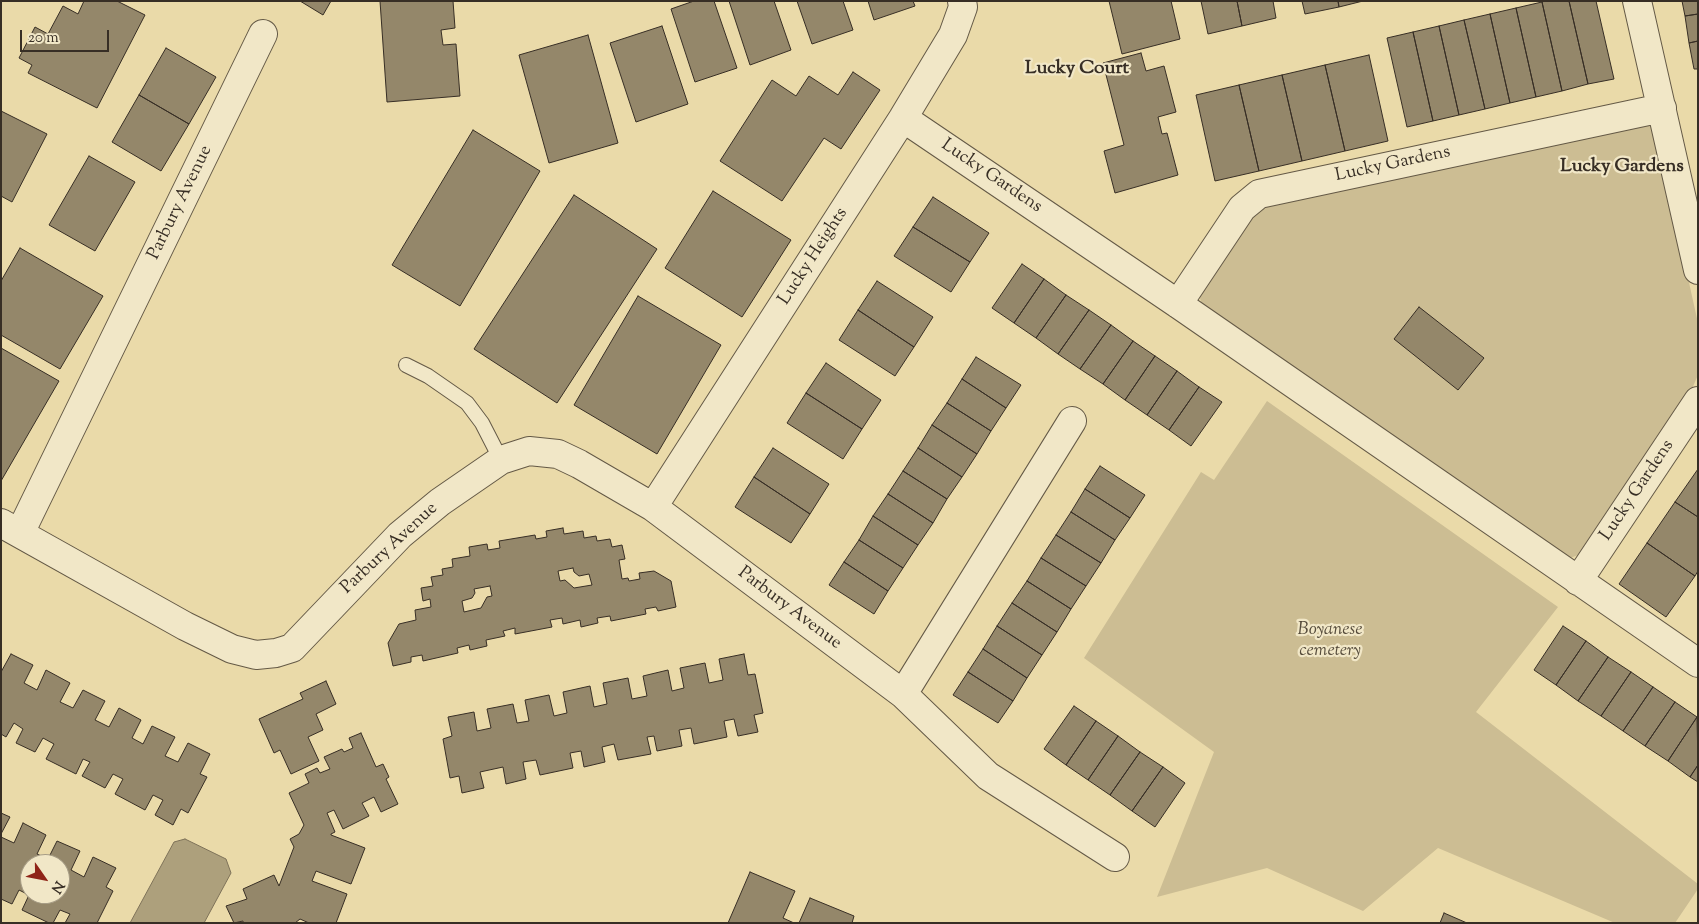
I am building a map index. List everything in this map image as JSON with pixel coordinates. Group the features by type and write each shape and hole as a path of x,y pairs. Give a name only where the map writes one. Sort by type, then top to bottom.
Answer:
{"street":[{"name":"Lucky Heights","path":"653,507 903,118 953,35 962,7 962,1"},
{"path":"1637,1 1698,270"},
{"name":"Parbury Avenue","path":"263,34 11,528 185,626 232,649 256,655 276,653 292,648 400,535 440,502 501,460 529,451 558,454 580,464 653,507 902,694 988,776 1115,857"},
{"name":"Lucky Gardens","path":"1178,304 1242,208 1259,194 1662,108"},
{"name":"Lucky Gardens","path":"903,118 1178,304 1698,663"},
{"name":"Lucky Gardens","path":"1578,581 1698,401"},
{"path":"902,694 1072,421"}],"lane":[{"path":"406,365 428,376 467,404 482,423 501,460"}],"green space":[{"path":"1653,121 1698,323 1698,375 1691,391 1583,553 1568,559 1202,306 1199,294 1250,215 1262,205"},
{"name":"Boyanese cemetery","path":"1267,401 1558,607 1476,712 1698,884 1698,889 1675,923 1615,923 1438,848 1363,911 1267,868 1157,897 1214,752 1084,658 1201,472 1214,480"}],"shaded area":[{"path":"185,839 226,859 231,873 204,923 130,923 174,842"}],"building":[{"path":"84,1 117,1 145,15 97,108 28,73 32,65 19,58 35,27 48,34 63,6 78,14"},
{"path":"300,1 331,1 323,15"},
{"path":"380,1 453,1 455,28 441,30 443,45 456,44 460,96 387,102"},
{"path":"694,1 714,1 737,68 695,82 671,9"},
{"path":"729,1 774,1 791,50 750,65"},
{"path":"797,1 843,1 853,30 812,44"},
{"path":"868,1 913,1 915,6 874,20"},
{"path":"1109,1 1171,1 1180,39 1122,54"},
{"path":"1201,1 1237,1 1242,26 1208,34"},
{"path":"1237,1 1273,1 1276,18 1242,26"},
{"path":"1302,1 1338,1 1339,7 1305,14"},
{"path":"1338,1 1363,1 1339,7"},
{"path":"1569,1 1588,84 1562,91 1542,2"},
{"path":"1569,1 1596,1 1614,79 1588,84"},
{"path":"1682,1 1698,1 1698,14 1685,16"},
{"path":"1542,2 1562,91 1536,97 1516,8"},
{"path":"1516,8 1536,97 1510,103 1490,14"},
{"path":"1490,14 1510,103 1485,109 1464,20"},
{"path":"1698,14 1698,41 1689,43 1685,16"},
{"path":"1464,20 1485,109 1459,115 1439,26"},
{"path":"662,26 688,104 636,122 610,43"},
{"path":"1439,26 1459,115 1433,121 1413,32"},
{"path":"1413,32 1433,121 1407,127 1387,38"},
{"path":"588,35 618,143 549,163 519,55"},
{"path":"1698,41 1698,69 1694,69 1689,43"},
{"path":"166,48 216,77 189,124 139,95"},
{"path":"1141,53 1146,71 1164,66 1176,112 1158,117 1162,134 1167,133 1178,175 1115,193 1104,151 1124,145 1103,63"},
{"path":"1369,55 1388,141 1345,151 1325,65"},
{"path":"1325,65 1345,151 1302,161 1282,75"},
{"path":"853,72 880,90 841,149 824,138 782,201 720,161 772,80 796,96 809,76 838,95"},
{"path":"1282,75 1302,161 1259,171 1239,85"},
{"path":"1239,85 1259,171 1215,181 1196,95"},
{"path":"139,95 189,124 161,171 112,142"},
{"path":"1,111 47,134 12,202 1,196"},
{"path":"473,130 540,171 460,306 392,265"},
{"path":"89,156 135,182 95,251 49,225"},
{"path":"713,191 791,240 742,317 665,268"},
{"path":"574,195 657,249 557,403 474,349"},
{"path":"933,197 989,233 970,262 913,227"},
{"path":"913,227 970,262 951,292 894,256"},
{"path":"20,248 103,296 60,369 1,335 1,281"},
{"path":"1022,264 1044,279 1014,323 992,308"},
{"path":"1044,279 1066,295 1036,338 1014,323"},
{"path":"877,281 933,317 914,347 858,310"},
{"path":"1066,295 1089,310 1058,354 1036,338"},
{"path":"638,296 721,345 657,454 574,405"},
{"path":"1419,307 1484,358 1458,390 1394,339"},
{"path":"858,310 914,347 895,376 839,340"},
{"path":"1089,310 1111,325 1080,369 1058,354"},
{"path":"1111,325 1133,341 1103,384 1080,369"},
{"path":"1133,341 1155,356 1125,400 1103,384"},
{"path":"1,348 59,381 1,481"},
{"path":"1155,356 1177,371 1147,415 1125,400"},
{"path":"976,357 1021,385 1006,408 962,379"},
{"path":"826,363 881,400 862,429 806,393"},
{"path":"1177,371 1199,387 1169,430 1147,415"},
{"path":"962,379 1006,408 991,431 947,403"},
{"path":"1199,387 1222,402 1191,446 1169,430"},
{"path":"806,393 862,429 843,459 787,423"},
{"path":"947,403 991,431 977,454 932,425"},
{"path":"932,425 977,454 962,477 918,448"},
{"path":"773,448 829,484 810,514 754,477"},
{"path":"918,448 962,477 947,499 903,471"},
{"path":"1100,466 1145,495 1130,518 1085,489"},
{"path":"1698,469 1698,517 1675,502"},
{"path":"903,471 947,499 933,523 888,494"},
{"path":"754,477 810,514 791,543 735,507"},
{"path":"1085,489 1130,518 1115,540 1071,512"},
{"path":"888,494 933,523 918,545 873,516"},
{"path":"1675,502 1698,517 1698,571 1695,576 1647,543"},
{"path":"1071,512 1115,540 1101,563 1056,535"},
{"path":"873,516 918,545 903,568 859,540"},
{"path":"563,528 564,534 583,531 584,538 596,536 597,541 610,539 612,547 622,545 625,559 619,560 622,579 628,578 629,581 640,579 639,573 654,571 671,581 676,607 658,611 656,607 645,609 646,614 611,621 610,616 597,618 598,623 581,627 580,620 563,624 562,618 550,620 552,627 515,634 515,628 503,631 505,636 486,640 487,646 470,650 469,645 457,648 458,653 423,661 422,655 411,657 411,662 393,666 388,643 399,624 416,620 415,610 431,607 430,599 423,601 421,588 433,586 431,577 443,575 442,569 453,567 452,559 470,556 469,547 487,544 488,550 500,548 499,541 535,535 536,539 547,537 546,531","holes":["573,568 574,572 579,576 589,574 592,585 574,588 565,580 560,581 558,571","490,586 492,596 487,597 481,608 464,612 462,601 472,598 475,593 474,589"]},
{"path":"1056,535 1101,563 1086,586 1041,558"},
{"path":"859,540 903,568 888,591 844,562"},
{"path":"1647,543 1695,576 1666,617 1619,584"},
{"path":"1041,558 1086,586 1071,609 1027,581"},
{"path":"844,562 888,591 874,614 829,585"},
{"path":"1027,581 1071,609 1057,632 1012,603"},
{"path":"1012,603 1057,632 1042,655 997,626"},
{"path":"997,626 1042,655 1027,678 983,649"},
{"path":"1563,626 1586,641 1556,685 1534,670"},
{"path":"1586,641 1608,657 1578,701 1556,685"},
{"path":"983,649 1027,678 1013,701 968,672"},
{"path":"11,654 33,665 24,683 37,690 46,670 70,683 60,702 73,708 83,690 105,701 95,720 109,727 119,708 141,720 132,738 143,744 152,726 175,737 165,756 178,762 188,743 210,754 200,774 207,777 188,813 181,809 173,825 155,815 163,800 153,795 145,810 115,794 123,779 113,774 105,788 82,776 90,762 83,759 76,774 46,759 54,744 43,738 35,752 16,743 23,729 14,723 6,737 1,734 1,672"},
{"path":"744,654 748,675 755,674 763,713 754,715 758,732 738,736 734,719 724,721 727,737 694,744 691,728 679,730 682,746 657,751 654,736 647,737 651,754 618,760 614,744 602,747 605,762 584,767 581,751 570,753 573,768 540,775 536,760 523,762 526,779 506,784 503,767 480,772 484,788 462,793 459,776 450,778 443,739 452,736 448,717 474,712 477,731 491,728 487,709 513,704 517,723 529,721 525,700 549,695 554,716 567,713 563,692 590,686 594,707 607,704 603,683 628,678 632,699 647,696 643,676 668,670 672,691 684,688 680,668 705,663 709,683 723,680 719,659"},
{"path":"1608,657 1631,672 1601,716 1578,701"},
{"path":"968,672 1013,701 998,723 953,695"},
{"path":"1631,672 1653,687 1623,731 1601,716"},
{"path":"326,681 336,704 316,714 323,730 308,737 319,761 291,774 280,750 274,753 259,719 303,699 300,693"},
{"path":"1653,687 1675,702 1645,746 1623,731"},
{"path":"1675,702 1697,717 1668,761 1645,746"},
{"path":"1074,706 1096,721 1066,765 1044,749"},
{"path":"1697,717 1698,765 1690,777 1668,761"},
{"path":"1096,721 1118,736 1088,780 1066,765"},
{"path":"361,733 376,767 383,764 389,777 386,779 398,804 381,812 374,797 362,803 369,816 343,829 334,810 327,813 335,832 331,835 365,848 351,884 316,871 312,881 347,894 336,923 309,923 300,919 295,923 243,923 243,921 234,923 226,906 247,899 243,889 274,875 279,886 294,847 290,839 299,834 304,825 289,793 309,783 305,774 317,768 320,773 330,769 324,757 342,749 344,752 353,748 349,738"},
{"path":"1118,736 1140,752 1110,795 1088,780"},
{"path":"1140,752 1163,767 1132,811 1110,795"},
{"path":"1698,765 1698,782 1690,777"},
{"path":"1163,767 1185,783 1155,827 1132,811"},
{"path":"1,813 10,817 1,834"},
{"path":"23,823 46,835 37,854 20,854 20,890 12,904 1,899 1,837 14,843"},
{"path":"57,841 80,851 71,870 84,877 93,857 116,868 106,887 113,891 97,923 65,923 70,914 60,910 53,923 49,923 22,910 25,904 70,904 70,854 50,854"},
{"path":"750,872 795,891 783,918 794,923 728,923"},
{"path":"810,898 854,916 852,923 799,923"},
{"path":"1444,913 1467,923 1440,923"}],"district":[{"name":"Lucky Court","path":"1077,70"},
{"name":"Lucky Gardens","path":"1622,168"}]}
